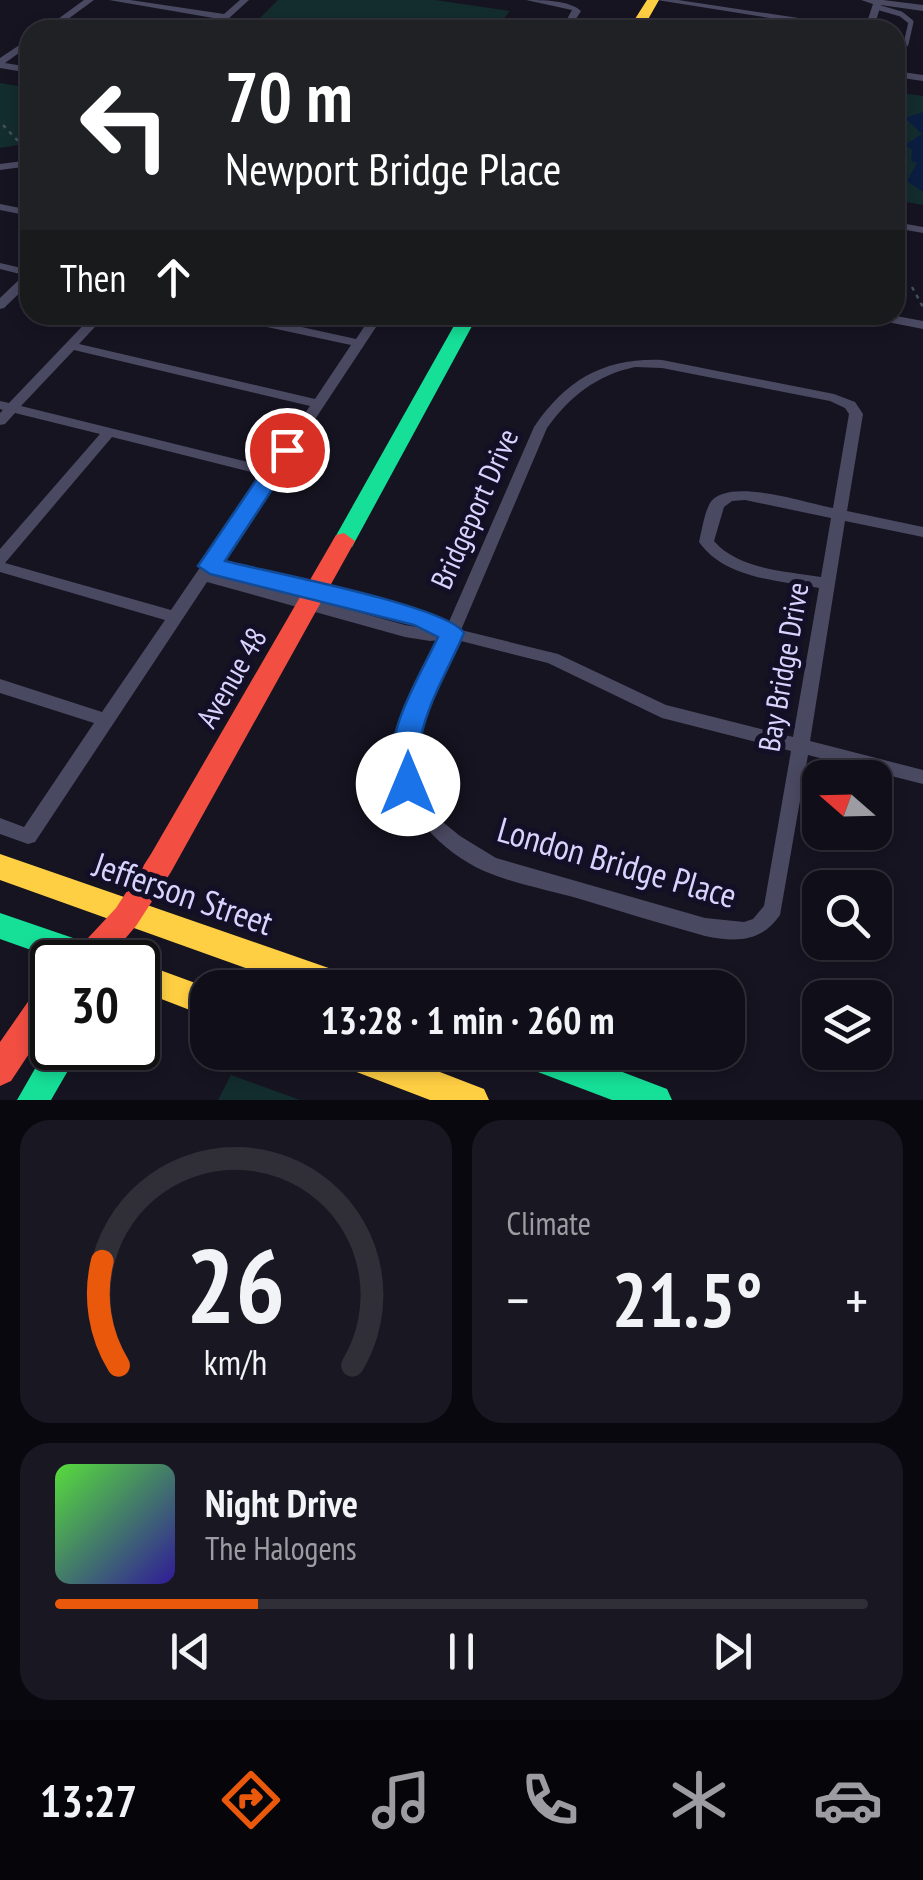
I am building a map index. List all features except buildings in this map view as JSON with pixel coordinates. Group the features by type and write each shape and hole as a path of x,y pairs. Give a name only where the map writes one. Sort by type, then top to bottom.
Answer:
{"main road":[{"name":"Avenue 48","path":"108,940 128,911 463,325"},
{"name":"Jefferson Street","path":"0,866 293,970"},
{"path":"0,926 37,940"},
{"path":"160,984 190,995"},
{"path":"0,1070 30,1026"},
{"path":"33,1100 51,1070"},
{"path":"393,1070 474,1100"},
{"path":"574,1070 656,1100"}],"street":[{"path":"61,20 90,0"},
{"path":"113,0 226,17"},
{"path":"222,20 245,0"},
{"path":"530,0 574,8 577,11 571,20"},
{"path":"657,0 807,20"},
{"path":"691,0 817,20"},
{"path":"865,0 923,8"},
{"path":"0,305 20,285"},
{"path":"0,420 6,407 90,325"},
{"path":"276,325 359,343"},
{"path":"0,826 28,836 371,325"},
{"path":"70,346 318,404"},
{"name":"Bay Bridge Drive","path":"610,367 662,364 813,394 850,405 856,414 772,908 765,923 752,931"},
{"name":"Bridgeport Drive","path":"422,812 408,784 408,732 541,427 575,388 610,367"},
{"path":"6,407 272,473"},
{"path":"0,559 109,432"},
{"path":"826,584 728,562 713,555 706,542 717,504 729,496 745,494 923,532"},
{"path":"0,567 175,617"},
{"path":"206,571 409,624 430,636 452,633 552,658 662,711 923,778"},
{"path":"0,686 106,720"},
{"name":"London Bridge Place","path":"422,812 439,833 461,850 491,865 704,927 730,933 752,931"}],"lane":[{"path":"878,4 911,22 905,45"}],"path":[{"path":"5,126 20,140"},
{"path":"912,287 923,307"}],"green space":[{"path":"278,0 435,0 510,11 503,20 258,20"},
{"path":"0,83 20,86 20,145 0,148"},
{"path":"905,93 923,96 923,205 905,202"},
{"path":"231,1075 300,1100 218,1100"}],"water":[{"path":"923,112 923,192 907,181 917,163 911,161 912,150 905,145 922,134 905,118"}],"traffic: fast":[{"path":"344,541 463,325"},
{"path":"0,926 40,940"},
{"path":"33,1100 51,1070"},
{"path":"574,1070 656,1100"}],"traffic: slow":[{"path":"641,20 653,0"},
{"path":"0,867 292,970"},
{"path":"160,984 190,995"},
{"path":"392,1070 473,1100"}],"traffic: jam":[{"path":"106,940 126,917 161,863 344,541"},
{"path":"0,1070 30,1026"}],"route":[{"path":"287,450 210,566 421,618 452,633 408,732 408,784"}]}
